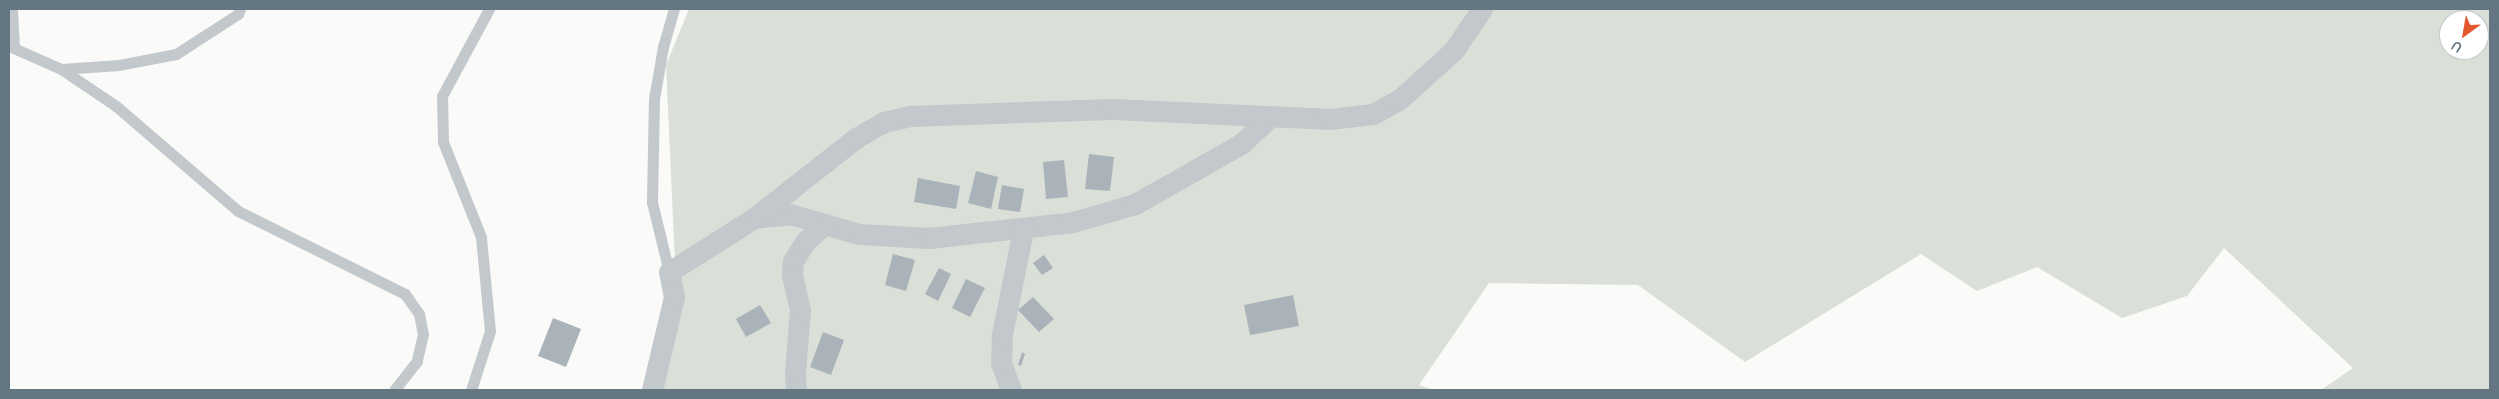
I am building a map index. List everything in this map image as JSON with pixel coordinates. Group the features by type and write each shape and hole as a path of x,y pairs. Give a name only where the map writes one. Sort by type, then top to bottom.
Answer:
{"street":[{"path":"652,390 674,297 669,272 754,218 856,138 884,122 902,118 1112,109 1329,119 1373,114 1400,99 1454,50 1482,9"},
{"path":"754,218 790,214 822,225 859,234 929,238 1023,230 1073,222 1135,204 1241,144 1272,116"},
{"path":"796,390 795,372 800,310 792,275 793,261 822,225"},
{"path":"1011,390 1000,363 1002,334 1023,230"}],"lane":[{"path":"12,9 11,47 61,69 116,106 238,211 405,294 419,314 423,334 417,362 394,390"},
{"path":"61,69 119,65 176,54 238,14 240,9"},
{"path":"471,390 490,331 480,237 443,142 442,96 490,9"},
{"path":"669,272 652,202 653,136 654,99 663,47 674,9"}],"shaded area":[{"path":"689,9 2490,9 2490,390 2321,390 2353,368 2224,248 2187,296 2122,318 2037,267 1977,291 1921,254 1745,362 1638,285 1489,283 1419,385 1434,390 656,390 677,306 666,65"}],"building":[{"path":"1089,154 1114,157 1110,191 1085,189"},
{"path":"1064,160 1068,197 1046,199 1043,162"},
{"path":"976,171 998,177 991,209 968,203"},
{"path":"918,178 960,186 956,209 914,202"},
{"path":"1002,185 1024,189 1020,212 998,209"},
{"path":"893,254 915,260 906,291 885,285"},
{"path":"1044,255 1053,268 1042,275 1033,263"},
{"path":"939,268 951,274 938,301 925,294"},
{"path":"966,279 985,288 970,317 952,308"},
{"path":"1293,295 1299,326 1250,335 1244,305"},
{"path":"1033,297 1054,319 1039,332 1018,310"},
{"path":"760,305 771,323 746,337 736,319"},
{"path":"553,318 581,329 566,367 538,356"},
{"path":"823,332 844,340 831,375 810,367"},
{"path":"1022,352 1025,354 1021,366 1018,365"}]}
